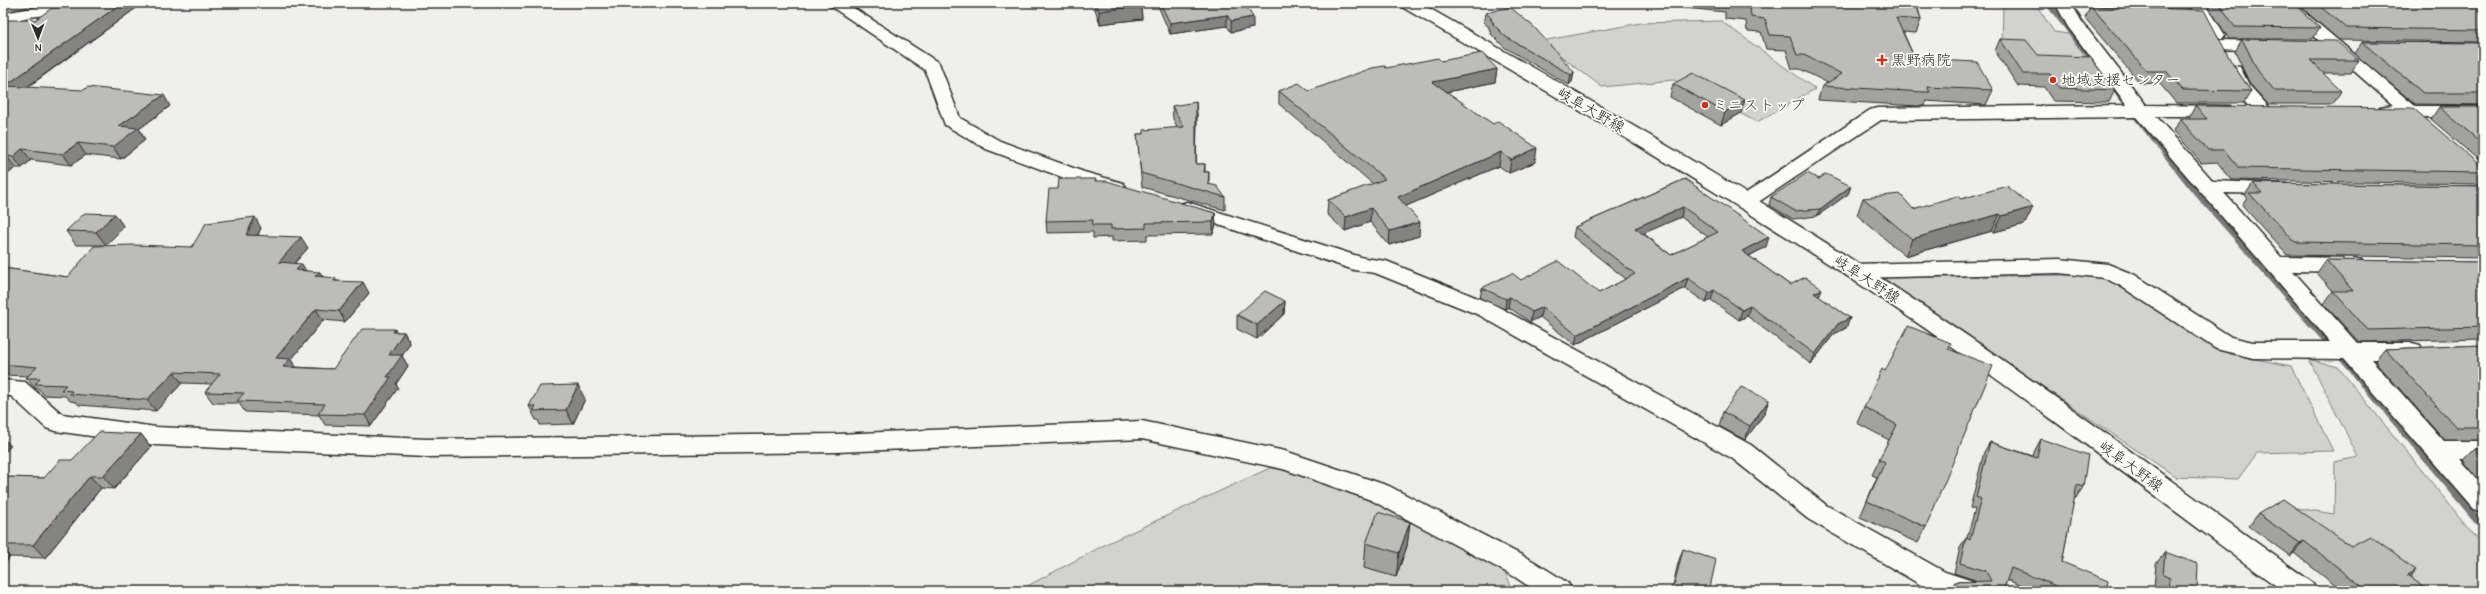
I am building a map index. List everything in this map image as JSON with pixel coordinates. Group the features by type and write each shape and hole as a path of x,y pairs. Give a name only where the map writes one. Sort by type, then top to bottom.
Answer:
{"street":[{"path":"3,30 43,3"},
{"path":"3,18 29,12 105,3"},
{"path":"834,3 933,67 952,121 994,145 1076,176 1136,193"},
{"name":"岐阜大野線","path":"1408,3 1746,201 1855,271 1965,345 2302,591"},
{"path":"2284,3 2433,131"},
{"path":"2071,8 2074,23 2140,110 2352,350 2483,502"},
{"path":"1746,201 1878,114 2140,110 2270,111 2241,87 2222,45 2201,9 2181,14"},
{"path":"2222,45 2282,46"},
{"path":"2312,46 2358,47"},
{"path":"2372,111 2483,112"},
{"path":"2208,187 2302,188"},
{"path":"1165,201 1362,265 1378,266 1487,310 1742,452 1817,512 1936,580 1969,591"},
{"path":"2276,264 2372,265"},
{"path":"1855,271 2060,266 2108,271 2127,280 2224,343 2253,350 2352,350 2378,352 2431,350"},
{"path":"3,388 17,388 55,422 63,424 156,436 427,448 837,443 1142,430 1285,460 1380,493 1524,568 1558,591"},
{"path":"2437,450 2483,450"}],"shaded area":[{"path":"3,3 32,3 24,8 3,12"},
{"path":"2003,3 2035,3 2054,32 2068,34 2091,63 2011,63 2002,46"},
{"path":"1721,21 1815,89 1757,122 1674,80 1602,87 1541,41 1641,23"},
{"path":"2064,275 2106,276 2230,354 2291,366 2333,451 2257,453 2238,479 2176,477 1883,278"},
{"path":"2309,359 2338,367 2483,546 2483,591 2419,591 2284,506 2334,514 2335,462 2358,457"},
{"path":"1274,466 1334,483 1500,559 1513,591 1018,591 1108,543"}],"building":[{"path":"63,3 122,3 5,86 84,90 87,87 164,95 119,126 138,128 113,147 78,143 63,154 22,149 13,157 7,156 3,160 3,24 9,20 35,20 52,8 59,8"},
{"path":"1096,3 1140,3 1141,6 1099,11"},
{"path":"1160,3 1244,3 1253,17 1231,21 1227,15 1170,23"},
{"path":"1729,3 1916,3 1921,20 1896,18 1915,59 1977,62 1993,90 1927,87 1930,92 1923,92 1822,86 1842,74 1804,55 1797,55 1790,36 1770,35 1765,19 1751,17 1750,7 1729,5"},
{"path":"2219,3 2293,3 2320,28 2235,27"},
{"path":"2316,3 2483,3 2483,30 2346,28"},
{"path":"2091,6 2204,10 2232,63 2251,91 2183,90 2166,71 2147,71"},
{"path":"1510,7 1534,27 1574,72 1571,75 1506,37 1492,23 1494,23 1490,19 1492,19 1486,13"},
{"path":"2000,39 2026,40 2038,55 2090,57 2115,90 2059,88 2050,74 2023,74"},
{"path":"2242,39 2336,41 2359,60 2310,60 2341,91 2275,91 2258,71"},
{"path":"2362,42 2483,43 2483,93 2423,93"},
{"path":"1482,53 1497,69 1433,82 1493,124 1498,121 1537,148 1511,160 1501,152 1398,197 1420,222 1390,231 1371,208 1346,217 1328,200 1385,179 1279,91 1299,83 1309,91 1372,68 1385,66 1386,68 1438,58 1441,61"},
{"path":"1693,73 1745,100 1725,112 1673,84"},
{"path":"1196,102 1196,164 1205,164 1204,172 1209,172 1208,184 1217,186 1225,197 1141,173 1137,134 1144,134 1144,130 1184,127 1172,106"},
{"path":"2195,106 2413,108 2483,168 2483,172 2239,168 2224,150 2208,150 2180,119 2207,119"},
{"path":"2439,107 2483,107 2483,144"},
{"path":"1807,173 1819,179 1826,174 1851,186 1820,209 1795,211 1771,197"},
{"path":"1059,179 1096,179 1095,181 1107,181 1215,213 1213,222 1146,223 1146,228 1111,229 1111,225 1092,225 1093,220 1046,221 1049,189 1058,189"},
{"path":"1685,179 1769,237 1742,251 1790,285 1805,277 1822,289 1814,293 1850,318 1838,324 1815,354 1750,306 1742,310 1714,290 1709,293 1688,278 1577,335 1542,307 1532,312 1510,297 1506,299 1482,288 1512,273 1521,280 1558,261 1599,293 1635,274 1575,227","holes":["1683,207 1718,232 1671,255 1635,228"]},
{"path":"2253,183 2483,186 2483,245 2295,242 2249,193 2262,193"},
{"path":"2007,186 2033,207 2002,216 2000,214 1912,239 1863,198 1900,194 1913,209 1957,196 1961,199"},
{"path":"85,213 115,214 96,232 66,231"},
{"path":"255,217 246,235 301,237 279,262 302,264 296,270 320,272 315,276 336,278 334,281 363,282 339,311 316,309 276,358 290,359 283,367 333,369 362,329 395,329 393,332 404,332 389,355 402,355 387,377 391,377 365,415 318,414 325,404 237,401 244,393 205,392 220,374 174,372 147,400 70,394 72,391 61,390 66,385 35,384 40,378 26,378 37,367 3,364 3,268 68,277 94,246 134,245 192,247 206,223"},
{"path":"2326,260 2483,262 2483,327 2368,330 2333,291 2353,291"},
{"path":"1265,291 1285,301 1257,325 1237,315"},
{"path":"1908,326 1951,343 1948,349 1993,366 1926,527 1867,501 1885,462 1879,459 1897,425 1864,407 1882,369 1885,371"},
{"path":"2483,345 2483,427 2456,427 2385,349"},
{"path":"578,385 566,410 533,411 536,406 529,406 540,386"},
{"path":"1741,387 1769,400 1750,426 1723,412"},
{"path":"99,432 141,434 103,476 90,476 33,545 3,545 3,477 44,478 60,460 72,460"},
{"path":"2041,439 2088,455 2083,487 2077,485 2062,562 2108,581 2106,591 2068,591 2011,568 2003,591 1953,591 1955,582 1991,581 1986,571 1960,563 1966,538 1970,540 1981,499 1976,497 1990,442 2037,458"},
{"path":"2475,448 2483,448 2483,458"},
{"path":"2283,499 2351,546 2370,536 2416,570 2407,575 2429,591 2384,591 2381,589 2378,591 2368,591 2304,541 2300,543 2258,514"},
{"path":"1378,512 1410,522 1399,553 1366,543"},
{"path":"1683,549 1716,560 1710,587 1721,591 1669,591 1675,582"},
{"path":"2165,552 2198,564 2197,591 2169,591 2170,578 2163,575"}],"waterway":[{"path":"2048,3 2126,103"},
{"path":"2138,119 2195,191 2258,262"},
{"path":"2257,261 2350,366 2483,526"}],"place":[{"name":"黒野病院","path":"1882,60"},
{"name":"地域支援センター","path":"2053,80"},
{"name":"ミニストップ","path":"1705,105"}]}
